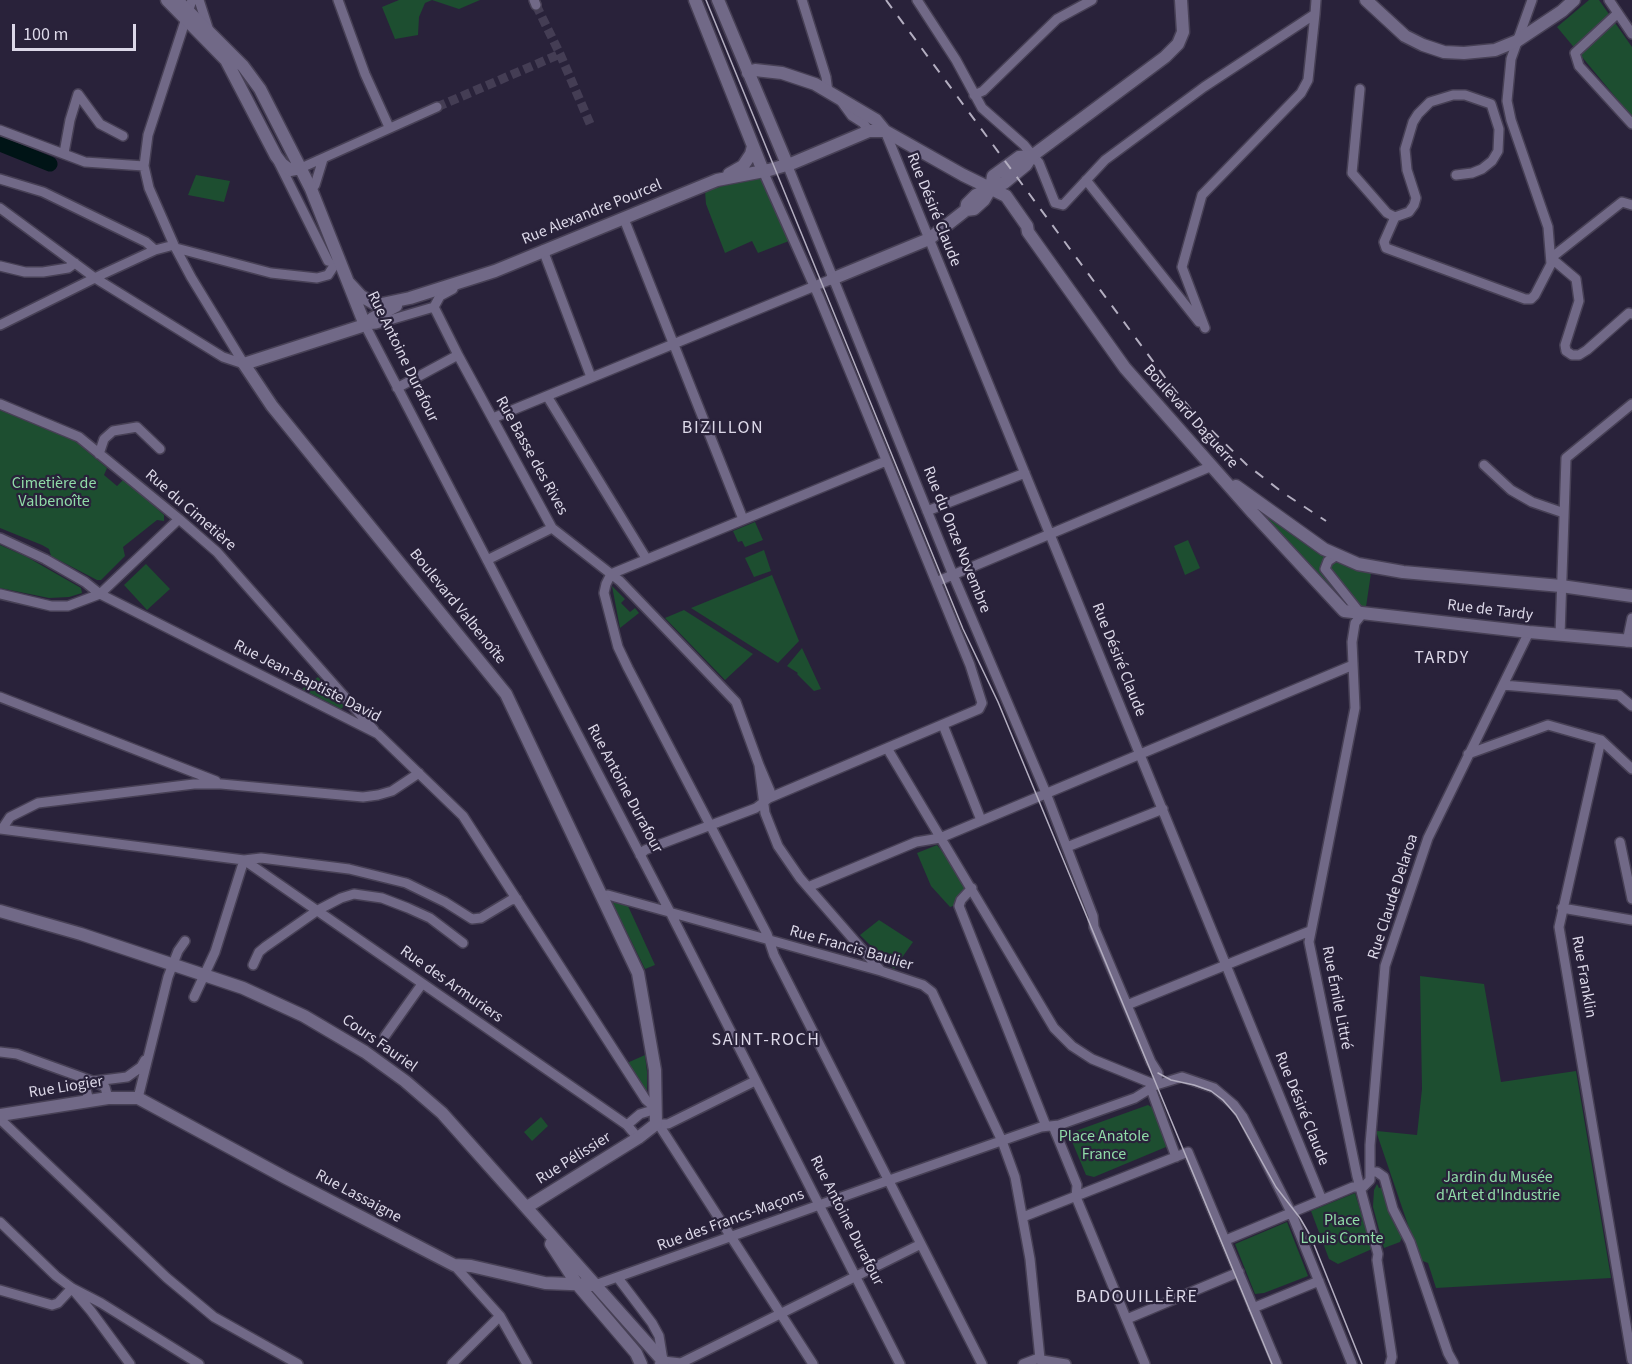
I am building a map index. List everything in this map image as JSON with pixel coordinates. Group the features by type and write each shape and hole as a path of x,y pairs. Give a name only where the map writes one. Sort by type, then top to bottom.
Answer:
{"main road":[{"path":"167,0 190,14"},
{"path":"177,0 190,14"},
{"path":"695,0 763,171"},
{"path":"718,0 787,164"},
{"path":"832,279 929,239 966,210 974,209 984,200 991,188 993,176 1019,157 1032,156 1165,57 1178,44 1183,32 1181,0"},
{"path":"1370,1 1405,36 1444,52 1464,54 1487,52 1517,41 1574,0"},
{"name":"Rue Antoine Durafour","path":"190,14 243,66 260,89 312,191 327,225 333,259 349,283 365,325"},
{"name":"Rue Antoine Durafour","path":"190,14 226,60 276,156"},
{"name":"Boulevard Daguerre","path":"748,73 755,70 782,73 815,84 876,120 885,131 963,175 1006,196 1027,226 1028,232 1125,368 1253,513 1344,611"},
{"name":"Boulevard Daguerre","path":"869,131 885,131"},
{"name":"Rue Alexandre Pourcel","path":"349,283 361,296 377,305 410,298 495,271 717,180 787,164 869,131"},
{"path":"717,180 743,166 753,146"},
{"path":"276,156 292,171 299,164"},
{"name":"Rue Alexandre Pourcel","path":"244,364 365,325 373,318 410,298"},
{"name":"Boulevard Valbenoîte","path":"244,364 272,406 506,694 638,973 655,1070 658,1125"},
{"path":"1214,469 1324,549 1358,564 1403,572 1561,586 1632,596"},
{"path":"1248,495 1253,513"},
{"name":"Rue de Tardy","path":"1344,611 1629,642"},
{"name":"Cours Fauriel","path":"0,911 173,963 270,999 336,1033 392,1071 442,1113 663,1363"},
{"name":"Rue Liogier","path":"0,1116 108,1098 138,1098"},
{"name":"Rue Lassaigne","path":"138,1098 454,1265 471,1266 545,1283 577,1284"},
{"name":"Rue Pélissier","path":"527,1208 658,1125"},
{"name":"Cours Fauriel","path":"527,1208 577,1284 636,1353 640,1364"},
{"path":"577,1284 595,1285"}],"street":[{"path":"199,0 209,31"},
{"path":"338,0 365,74 389,127"},
{"path":"802,0 826,76 828,92"},
{"path":"917,0 956,60 982,108 1024,145 1039,163 1055,203 1063,205 1105,160 1204,87 1315,14"},
{"path":"974,95 983,91 1057,19 1092,0"},
{"path":"1086,180 1205,328 1182,267 1202,195 1301,93 1308,80 1316,0"},
{"path":"1395,217 1384,242 1386,248 1525,300 1536,295 1551,264 1548,227 1511,120 1507,101 1510,68 1532,0"},
{"path":"1609,0 1632,33"},
{"path":"1618,13 1575,53 1580,66 1632,124"},
{"path":"0,130 85,162 144,166 148,135 181,32 190,14"},
{"path":"190,14 199,28 228,56 243,66"},
{"path":"1360,89 1352,173 1387,213 1395,217 1409,212 1416,198 1407,170 1405,149 1413,122 1418,114 1430,102 1453,95 1465,94 1491,104 1507,101"},
{"path":"64,153 78,94 100,124 123,136"},
{"name":"Boulevard Daguerre","path":"840,99 852,116 869,131"},
{"path":"1456,175 1482,169 1492,161 1498,151 1499,129 1491,104"},
{"path":"299,164 323,159 437,107"},
{"name":"Rue Désiré Claude","path":"885,131 1322,1200"},
{"name":"Rue Antoine Durafour","path":"276,156 312,230 333,259"},
{"path":"295,197 304,191 312,191 323,159"},
{"name":"Rue du Onze Novembre","path":"787,164 953,575 1046,793 1093,916 1094,927 1152,1065 1158,1073 1154,1087"},
{"name":"Boulevard Valbenoîte","path":"144,166 149,188 175,246 191,277 244,364"},
{"name":"Rue du Onze Novembre","path":"763,171 814,286 970,665 982,703 979,709 943,724"},
{"path":"0,179 43,192 146,242 155,250"},
{"path":"1551,258 1622,202 1632,205"},
{"path":"0,208 95,278 223,357 244,364"},
{"path":"624,219 743,519"},
{"path":"312,230 320,231 327,225"},
{"path":"0,325 155,250 175,246 271,273 317,278 328,274 333,259"},
{"path":"543,250 591,377"},
{"path":"1551,258 1576,279 1579,301 1564,345 1566,351 1572,355 1587,350 1629,314 1632,314"},
{"path":"0,266 25,272 44,272 68,268 75,263"},
{"path":"493,418 832,279"},
{"path":"434,307 440,296 465,280"},
{"name":"Rue Alexandre Pourcel","path":"365,325 376,324 434,307"},
{"name":"Rue Basse des Rives","path":"434,307 552,528 611,574 736,702 759,765 766,801"},
{"name":"Rue Antoine Durafour","path":"365,325 670,912 900,1364"},
{"path":"397,388 458,355"},
{"path":"547,396 646,558"},
{"name":"Rue du Cimetière","path":"0,404 79,437 217,552 378,734"},
{"path":"1560,635 1566,458 1632,405"},
{"path":"99,454 104,439 113,431 137,427 160,448"},
{"path":"886,461 611,574 604,593 618,647 982,1364"},
{"path":"1484,465 1512,490 1532,502 1564,513"},
{"path":"936,582 1214,469"},
{"path":"927,511 1025,473"},
{"path":"0,594 51,606 68,606 100,594 179,519"},
{"path":"487,560 552,528"},
{"name":"Rue Jean-Baptiste David","path":"0,538 45,559 85,582 100,594 378,734 463,816 646,1100 656,1109"},
{"path":"1337,555 1328,561 1324,569 1361,613 1355,623 1352,642"},
{"path":"1344,611 1352,642"},
{"path":"1629,642 1632,618"},
{"name":"Rue Claude Delaroa","path":"1371,1172 1370,1145 1385,966 1428,838 1528,632"},
{"name":"Rue Émile Littré","path":"1352,642 1355,708 1309,942 1360,1188"},
{"path":"808,887 916,842 940,838 1353,665"},
{"path":"1503,685 1619,695 1632,706"},
{"path":"0,697 221,784"},
{"path":"640,855 645,850 756,808 766,801 943,724 981,820"},
{"path":"1468,754 1548,725 1601,740 1632,769"},
{"name":"Rue Franklin","path":"1601,740 1559,927 1632,1360"},
{"path":"887,748 1054,1028 1072,1046 1092,1059 1154,1087 1176,1157"},
{"path":"419,773 392,790 363,797 221,784 194,784 38,803 10,817 1,829 244,860 261,858 350,869 406,883 445,902 472,919 481,918 511,900 517,899"},
{"path":"766,801 778,846 808,887 881,971"},
{"path":"1067,847 1162,809"},
{"path":"1620,842 1632,899"},
{"path":"194,997 215,952 244,860"},
{"name":"Rue des Armuriers","path":"244,860 627,1125 638,1138"},
{"path":"972,888 961,900 959,906 1049,1126 1077,1185 1076,1197 1145,1364"},
{"path":"252,965 259,952 318,910 354,894 382,898 430,918 464,944"},
{"name":"Rue Francis Baulier","path":"602,898 608,895 881,971 922,985 932,992 1002,1141 1015,1177 1030,1259 1038,1359"},
{"path":"1562,908 1632,920"},
{"path":"1127,1005 1310,931"},
{"path":"88,1080 127,1077 141,1068 149,1049 173,963 185,941"},
{"path":"385,1036 423,984"},
{"path":"138,1098 149,1049"},
{"path":"0,1052 17,1054 105,1087 108,1098"},
{"path":"1049,1126 1135,1098 1154,1087 1182,1077 1203,1083 1223,1095 1243,1117 1291,1212 1352,1364"},
{"path":"88,1080 89,1101"},
{"path":"756,1081 669,1124 658,1125 813,1364"},
{"path":"627,1125 640,1114 656,1109"},
{"path":"0,1116 2,1121 167,1278 214,1317 298,1364"},
{"name":"Rue des Francs-Maçons","path":"595,1285 889,1180 1049,1126"},
{"path":"1023,1217 1188,1152 1277,1364"},
{"path":"1226,1239 1354,1187 1360,1188 1368,1183 1371,1172 1377,1172 1384,1177 1393,1209 1410,1242 1448,1353 1455,1364"},
{"path":"1360,1188 1378,1254 1391,1361"},
{"path":"0,1222 56,1276 72,1288 199,1364"},
{"path":"618,1278 659,1336 663,1363 681,1363 921,1244"},
{"path":"454,1265 500,1316 527,1364"},
{"path":"1127,1319 1239,1272"},
{"path":"1253,1308 1319,1281"},
{"path":"0,1290 52,1305 58,1303 72,1288"},
{"path":"72,1288 92,1311 130,1364"},
{"path":"452,1364 500,1316"},
{"path":"1445,1364 1448,1353"},
{"path":"1023,1364 1038,1359 1066,1364"}],"green space":[{"path":"399,0 432,0 425,3 419,17 418,35 395,39 382,7"},
{"path":"432,0 480,0 459,9"},
{"path":"1589,0 1599,0 1632,47 1632,117 1557,27"},
{"path":"196,175 230,181 224,202 188,195"},
{"path":"762,175 789,241 758,253 752,241 725,253 706,204 705,191"},
{"name":"Cimetière de Valbenoîte","path":"0,410 75,441 107,468 104,475 117,486 124,479 164,515 164,521 157,520 123,547 125,556 101,580 51,556 49,549 42,545 0,528"},
{"path":"1262,512 1338,562 1371,573 1366,607 1346,606"},
{"path":"755,522 763,540 745,547 742,541 738,542 733,531"},
{"path":"1188,540 1200,568 1185,575 1174,546"},
{"path":"0,545 27,557 81,588 82,593 69,597 49,598 0,588"},
{"path":"764,550 771,571 754,577 745,558"},
{"path":"146,564 170,589 147,610 124,585"},
{"path":"772,575 799,641 778,663 691,608"},
{"path":"612,586 625,599 621,603 630,612 635,608 639,613 620,628"},
{"path":"684,610 753,654 725,680 665,618"},
{"path":"802,648 821,689 814,691 798,673 787,666"},
{"path":"318,677 344,706 341,709 302,689"},
{"path":"937,845 952,864 966,889 958,896 956,905 950,907 931,886 917,853"},
{"path":"612,902 628,906 655,965 645,969"},
{"path":"879,920 913,942 894,969 860,935"},
{"name":"Jardin du Musée d'Art et d'Industrie","path":"1420,976 1484,984 1501,1082 1576,1071 1611,1278 1436,1288 1428,1263 1420,1260 1377,1134 1377,1131 1417,1135 1422,1089"},
{"path":"645,1055 647,1072 647,1094 627,1063"},
{"name":"Place Anatole France","path":"1148,1105 1153,1108 1166,1147 1094,1177 1086,1175 1070,1133"},
{"path":"541,1117 548,1126 532,1141 524,1132"},
{"path":"1377,1184 1379,1188 1383,1187 1390,1216 1402,1238 1400,1242 1384,1248 1373,1207 1374,1190"},
{"name":"Place Louis Comte","path":"1355,1193 1372,1249 1338,1264 1329,1259 1311,1211"},
{"path":"1287,1222 1308,1276 1264,1293 1255,1294 1235,1244"}],"waterway":[{"path":"0,144 50,164"}],"tunnel":[{"path":"536,5 591,126"},
{"path":"437,107 560,54"}],"tram line":[{"path":"706,0 963,629 998,702 1272,1364"},
{"path":"1158,1073 1171,1080 1211,1091 1223,1100 1236,1115 1276,1187 1300,1218 1311,1237 1362,1364"}],"railway":[{"path":"886,0 1169,383 1196,415 1247,465 1326,521"}],"district":[{"name":"BIZILLON","path":"723,429"},
{"name":"TARDY","path":"1442,659"},
{"name":"SAINT-ROCH","path":"766,1041"},
{"name":"BADOUILLÈRE","path":"1137,1298"}]}
